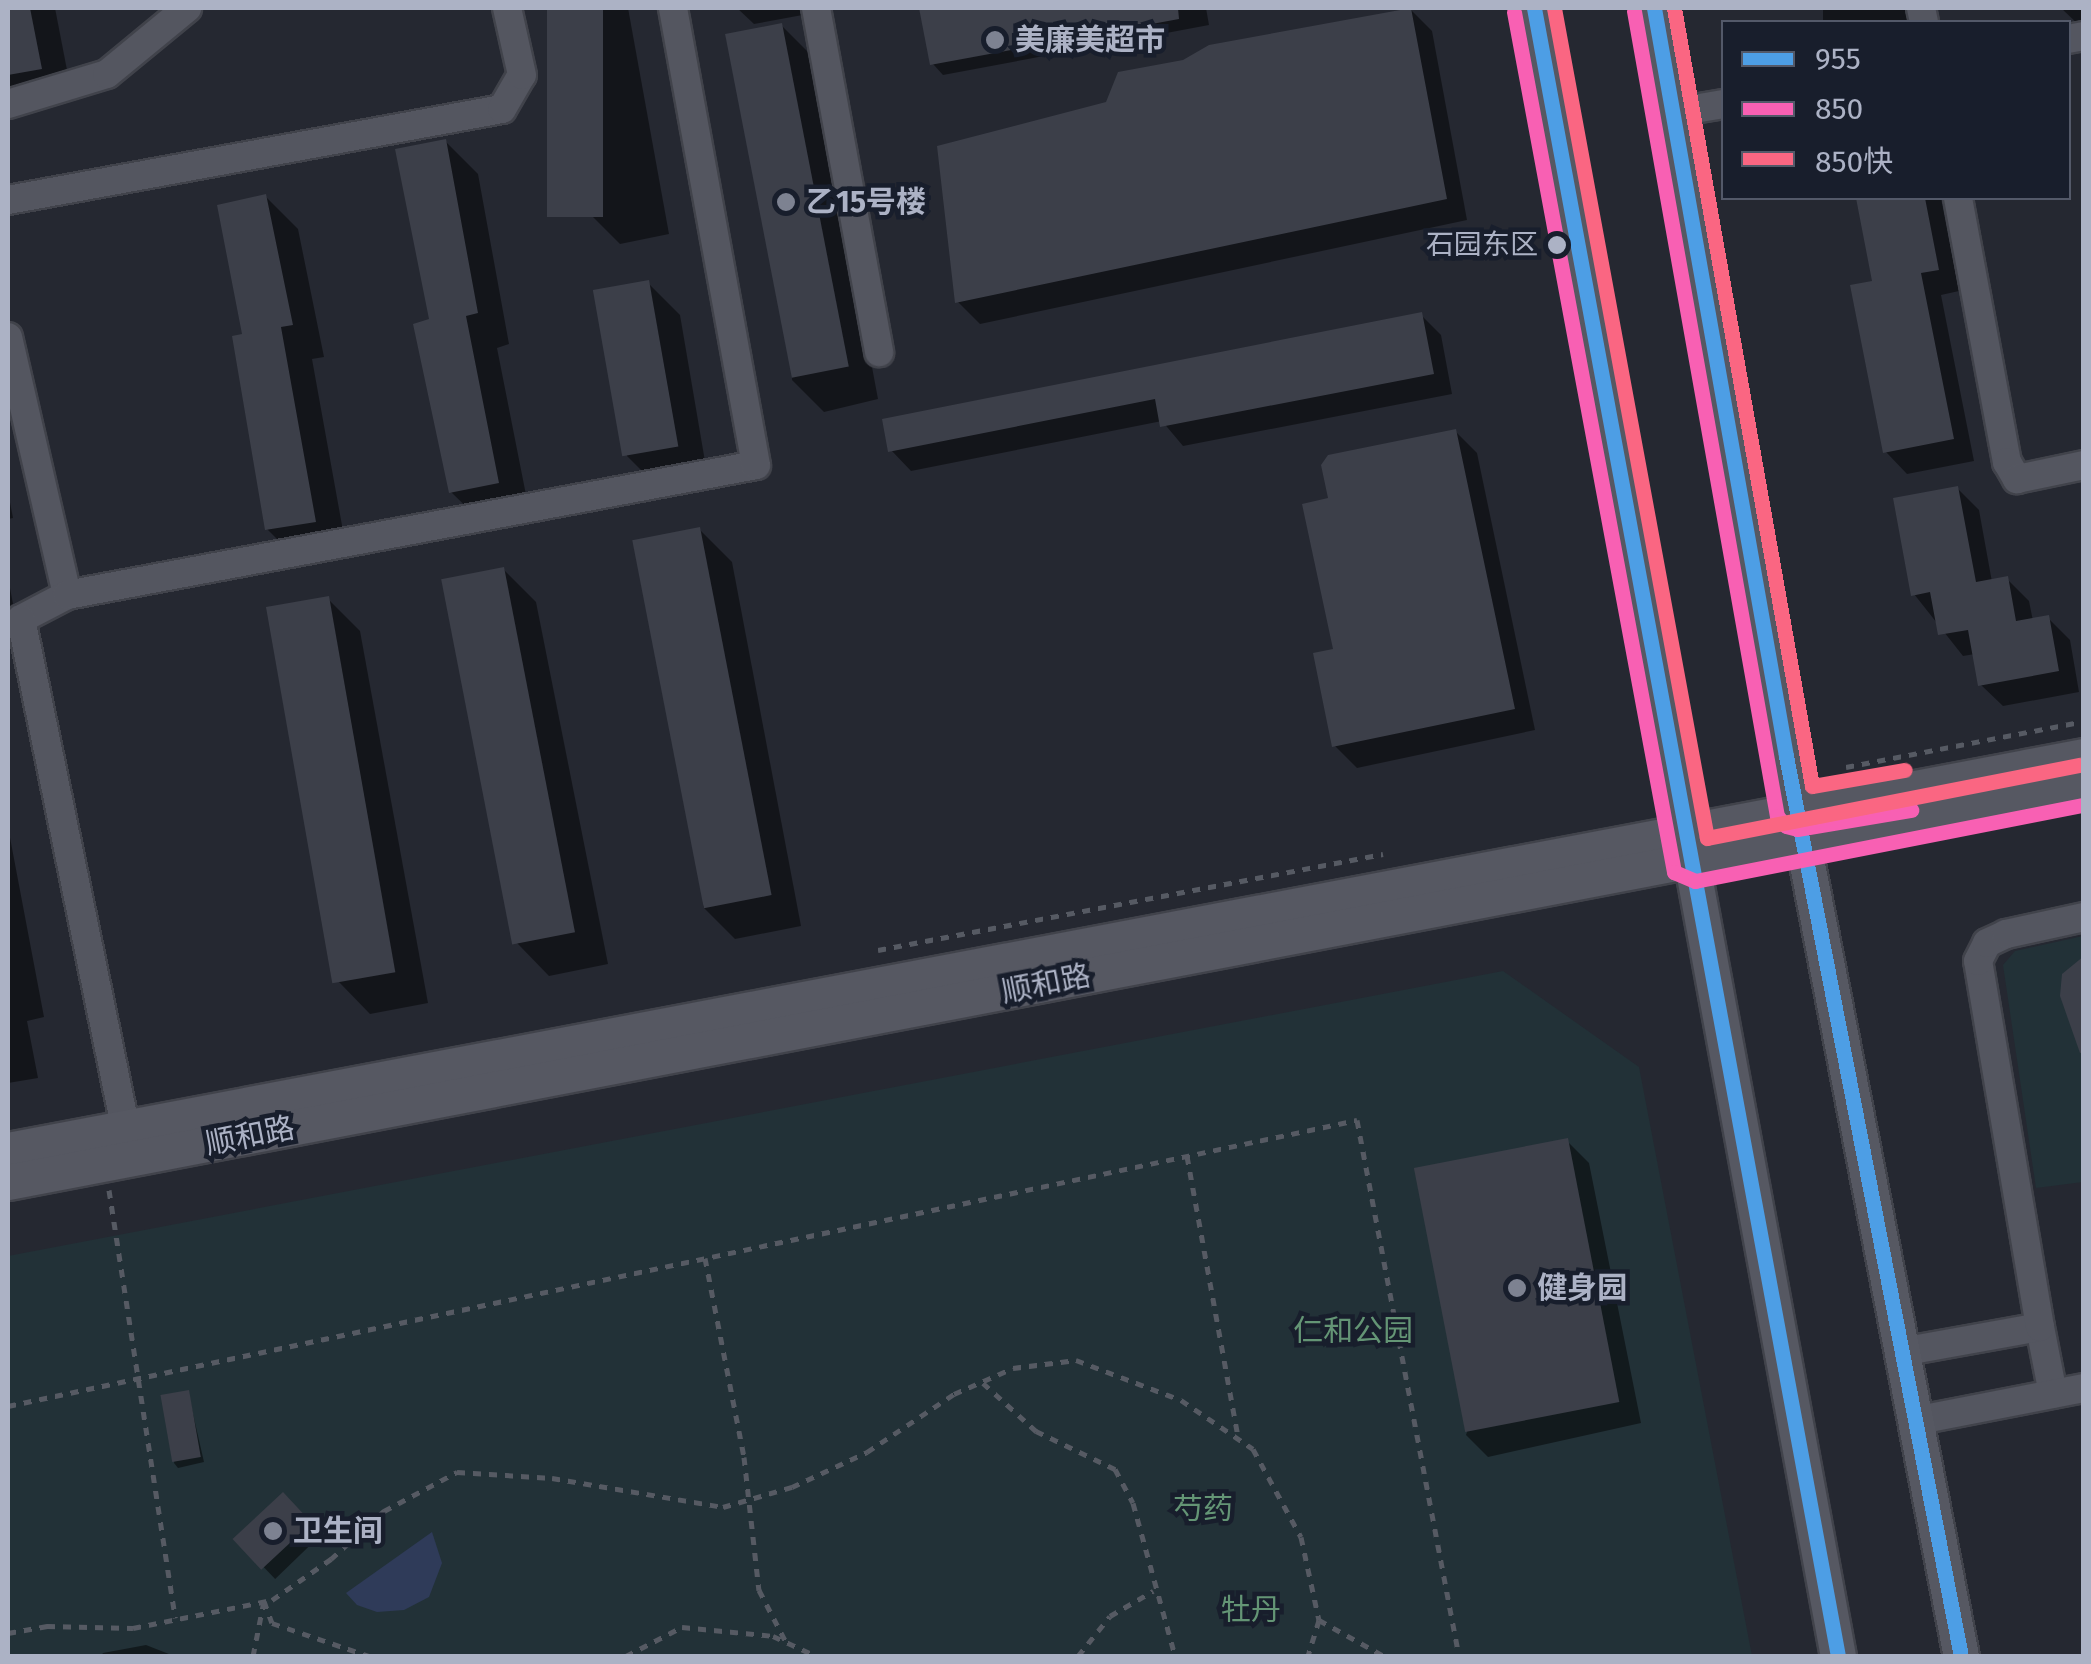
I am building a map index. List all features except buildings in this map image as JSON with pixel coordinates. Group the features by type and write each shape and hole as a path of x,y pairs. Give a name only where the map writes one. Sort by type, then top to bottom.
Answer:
{"main road":[{"path":"1534,8 1838,1656"},
{"path":"1654,8 1676,112 1800,824 1960,1656"},
{"name":"顺和路","path":"8,1182 121,1150 1287,910 1688,846 1800,824 2084,756"},
{"name":"顺和路","path":"1800,824 2084,785"},
{"name":"顺和路","path":"8,1150 121,1150"}],"street":[{"path":"8,104 107,74 187,8"},
{"path":"8,200 502,109 522,75 507,8"},
{"path":"121,1150 14,620 67,595 756,465 673,8"},
{"path":"816,8 878,352"},
{"path":"1676,112 1721,104"},
{"path":"1958,200 2006,462 2016,479 2084,465"},
{"path":"8,337 67,595"},
{"path":"2054,1394 1978,961 1987,943 2006,934 2084,917"},
{"path":"1901,1352 2040,1327"},
{"path":"1914,1421 2084,1388"}],"path":[{"path":"8,1406 1358,1120 1459,1656"},
{"path":"121,1150 138,1380 176,1618"},
{"path":"1187,1156 1238,1439"},
{"path":"705,1258 744,1457 759,1590 786,1642"},
{"path":"8,1633 47,1626 132,1628 264,1601 331,1558 384,1511 457,1472 552,1478 724,1507 792,1487 868,1452 954,1394 1013,1368 1076,1360 1181,1400 1254,1449 1301,1536 1319,1620 1308,1656"},
{"path":"982,1382 1036,1431 1115,1470 1133,1503 1154,1590 1176,1656"},
{"path":"1078,1656 1110,1616 1154,1590"},
{"path":"253,1656 264,1601"},
{"path":"264,1601 272,1623 369,1656"},
{"path":"1319,1620 1384,1656"},
{"path":"626,1656 682,1626 772,1636 816,1656"}],"green space":[{"path":"2083,936 2083,1182 2036,1188 2003,965 2015,951"},
{"name":"仁和公园","path":"1503,971 1639,1067 1752,1656 8,1656 8,1256"}],"water":[{"path":"432,1532 442,1563 429,1597 404,1610 377,1612 357,1605 346,1593"}],"transit line":[{"name":"955","path":"1534,8 1838,1656"},
{"name":"850快","path":"1554,8 1707,838 2080,765"},
{"name":"955","path":"1654,8 1786,756 1961,1656"},
{"name":"850快","path":"1674,8 1812,786 1905,770"},
{"name":"850","path":"1634,11 1777,816 1786,826 1797,829 1911,810"},
{"name":"850","path":"1514,12 1674,872 1695,881 2084,805"}],"place":[{"name":"美廉美超市","path":"995,40"},
{"name":"乙15号楼","path":"786,202"},
{"name":"石园东区","path":"1557,245"},
{"name":"健身园","path":"1517,1288"},
{"name":"卫生间","path":"273,1531"}],"park label":[{"name":"芍药","path":"1203,1509"},
{"name":"牡丹","path":"1251,1610"}]}
